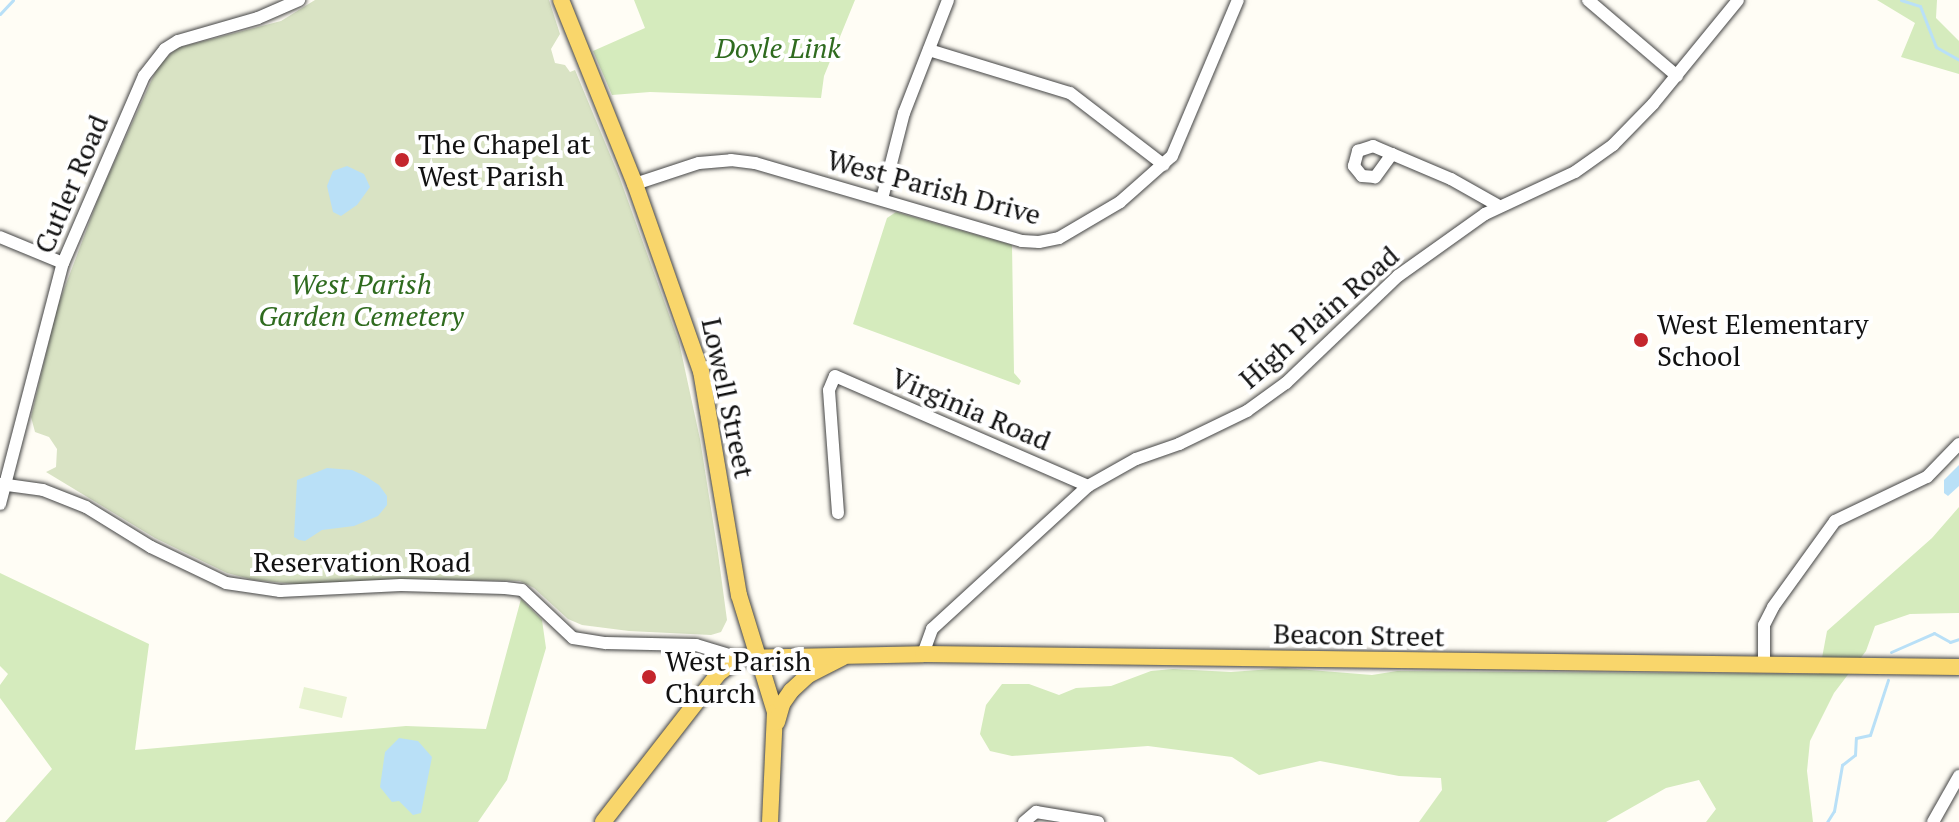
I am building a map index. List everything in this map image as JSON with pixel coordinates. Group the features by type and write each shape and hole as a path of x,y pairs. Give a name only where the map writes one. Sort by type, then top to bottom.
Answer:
{"main road":[{"name":"Lowell Street","path":"561,0 635,184 697,356 739,595 769,686 776,727 770,822"},
{"path":"776,727 782,704 791,691 808,675 848,654"},
{"name":"Beacon Street","path":"739,658 923,654 1959,667"},
{"path":"603,822 719,673 739,658"}],"street":[{"name":"Cutler Road","path":"3,484 63,263 127,113 155,60 178,41 258,18 299,0"},
{"path":"882,199 904,113 948,0"},
{"name":"West Parish Drive","path":"635,184 699,163 731,160 1039,242 1059,238 1103,214 1164,165 1179,145 1238,0"},
{"path":"1588,0 1677,76"},
{"name":"High Plain Road","path":"923,654 932,629 1088,486 1136,459 1179,444 1247,411 1286,383 1398,276 1499,206 1590,163 1622,137 1677,76 1738,0"},
{"path":"929,50 1070,93 1164,165"},
{"path":"1392,154 1451,179 1499,206"},
{"path":"0,237 63,263"},
{"name":"Virginia Road","path":"838,513 829,390 835,376 1088,486"},
{"path":"1764,665 1764,625 1773,607 1835,521 1927,477 1959,444"},
{"path":"0,504 3,484"},
{"name":"Reservation Road","path":"3,484 43,490 86,507 151,547 226,583 280,591 401,585 522,590 573,638 605,643 696,645 739,658"},
{"path":"1933,822 1959,776"},
{"path":"1024,822 1031,813 1098,822"}],"green space":[{"name":"West Parish Garden Cemetery","path":"315,0 549,0 560,34 551,49 555,63 565,65 570,72 575,70 619,176 679,342 700,439 718,553 727,620 721,632 711,635 629,631 582,625 568,619 534,588 520,581 399,579 306,585 254,580 227,573 155,538 46,472 56,467 57,449 49,437 35,432 31,417 57,308 100,194 158,66 177,48 281,21"},
{"name":"Doyle Link","path":"634,0 855,0 824,76 821,98 650,92 612,95 593,51 645,28"},
{"path":"1877,0 1937,0 1936,18 1959,41 1959,74 1901,57 1915,23"},
{"path":"896,212 1012,245 1014,373 1021,381 1019,385 853,324 887,218"},
{"path":"1959,507 1959,613 1910,614 1875,626 1866,651 1834,693 1810,741 1807,771 1813,822 1706,822 1716,809 1699,780 1666,788 1606,822 1419,822 1442,790 1441,778 1399,776 1320,761 1259,775 1232,757 1148,746 1012,756 990,751 980,734 986,705 1002,684 1029,684 1059,695 1076,688 1111,686 1151,671 1173,669 1231,672 1285,668 1372,675 1397,671 1819,674 1827,631 1932,538"},
{"path":"0,573 149,644 135,750 406,726 486,729 521,599 542,620 546,648 507,780 478,822 5,822 52,769 0,698 0,685 8,674 0,666"},
{"path":"304,687 347,697 342,718 299,708"}],"water":[{"path":"347,166 364,174 370,187 357,205 341,216 333,212 327,186 333,171"},
{"path":"1959,465 1959,486 1948,496 1944,493 1944,480"},
{"path":"327,468 352,470 365,476 379,485 387,496 387,505 378,516 354,526 322,530 305,541 299,540 294,537 297,480"},
{"path":"399,738 418,741 432,757 421,813 413,815 399,801 392,802 380,787 385,752"}],"waterway":[{"path":"0,14 13,0"},
{"path":"1901,0 1920,6 1936,47 1959,60"},
{"path":"1891,652 1934,633 1950,642 1959,639"},
{"path":"1827,822 1834,811 1842,765 1855,755 1856,738 1870,735 1888,680"}],"place":[{"name":"The Chapel at West Parish","path":"402,160"},
{"name":"West Elementary School","path":"1641,340"},
{"name":"West Parish Church","path":"649,677"}]}
